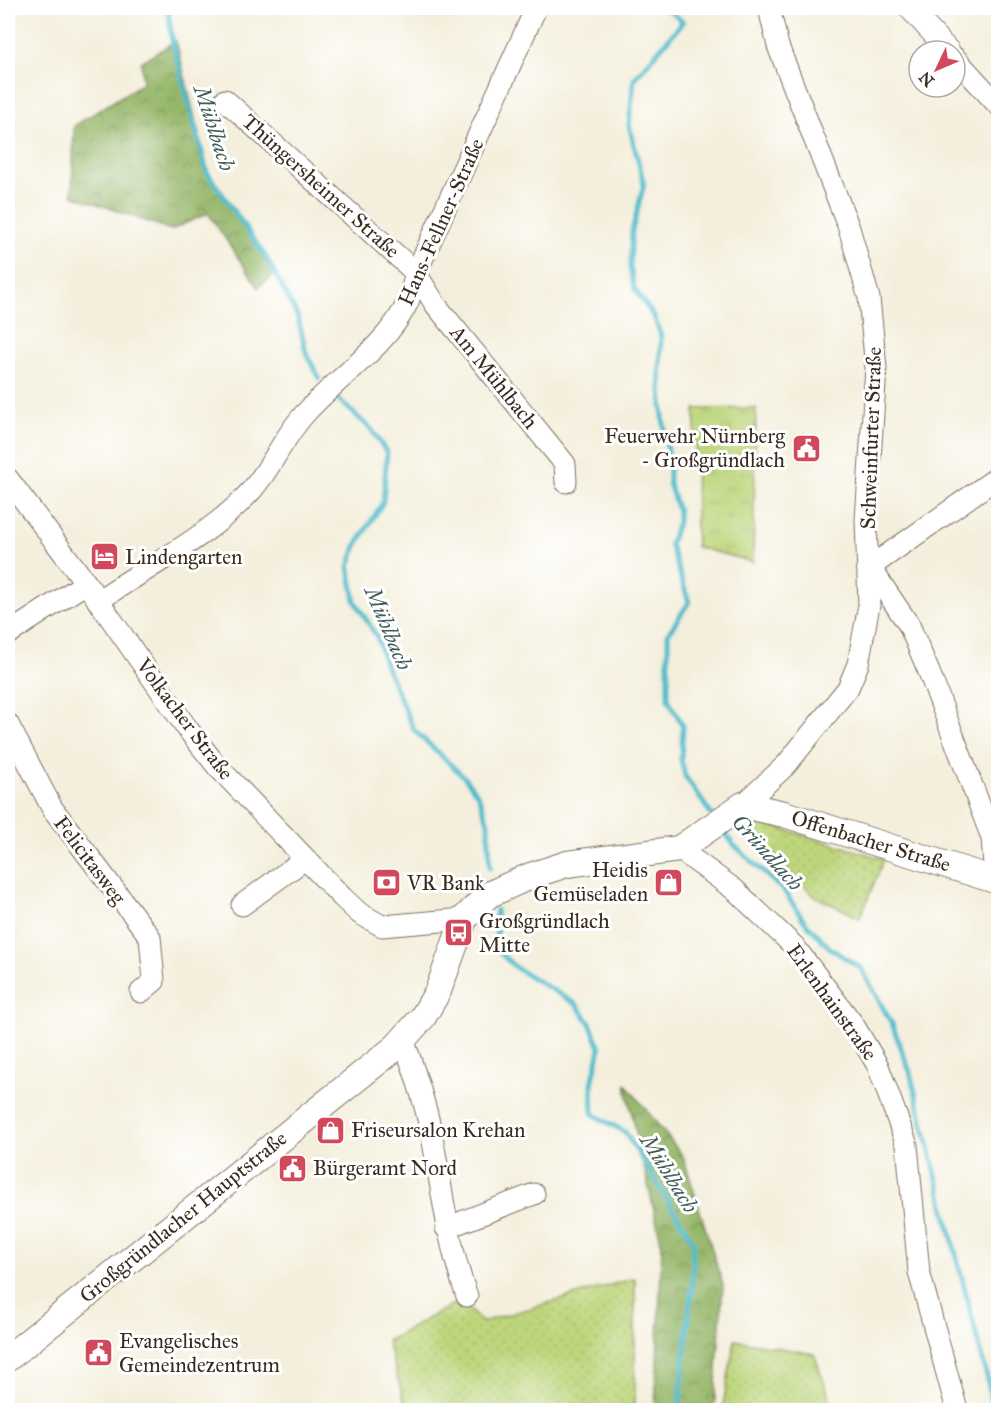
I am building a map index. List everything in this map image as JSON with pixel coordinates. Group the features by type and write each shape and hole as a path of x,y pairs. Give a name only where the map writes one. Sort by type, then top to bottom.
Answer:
{"street":[{"name":"Hans-Fellner-Straße","path":"98,601 134,576 168,558 220,519 250,492 302,417 381,341 407,304 416,273 536,8"},
{"name":"Schweinfurter Straße","path":"738,808 786,765 848,688 858,664 869,604 870,567 866,520 876,368 869,298 849,228 778,46 769,8"},
{"path":"909,8 938,39"},
{"path":"967,71 999,105"},
{"name":"Thüngersheimer Straße","path":"225,100 416,273"},
{"name":"Am Mühlbach","path":"416,273 435,304 565,464 566,483"},
{"path":"997,880 992,838 930,672 893,598 870,567 999,477"},
{"name":"Volkacher Straße","path":"8,480 86,583 189,731 217,766 358,913 382,927 464,919"},
{"path":"8,634 86,583"},
{"path":"869,604 879,598 893,598"},
{"name":"Felicitasweg","path":"8,724 52,808 150,937 154,981 141,992"},
{"name":"Offenbacher Straße","path":"738,808 764,808 997,880"},
{"name":"Großgründlacher Hauptstraße","path":"8,1358 403,1039 423,1017 438,991 464,919 488,895 554,867 687,845 738,808"},
{"name":"Erlenhainstraße","path":"687,845 794,946 853,1024 878,1066 907,1144 919,1272 957,1410"},
{"path":"242,905 305,859"},
{"path":"403,1039 433,1140 446,1228 455,1265 467,1296"},
{"path":"446,1228 534,1194"}],"green space":[{"path":"176,41 208,171 276,274 258,287 208,213 171,230 72,195 74,126 143,83 141,62"},
{"path":"756,408 753,562 696,547 695,409"},
{"path":"752,820 884,859 860,918 814,896 754,834"},
{"path":"625,1083 683,1156 723,1285 714,1410 655,1410 662,1246"},
{"path":"635,1278 635,1410 407,1410 387,1341 459,1301 482,1322"},
{"path":"735,1340 814,1354 834,1410 722,1410"}],"waterway":[{"name":"Mühlbach","path":"168,8 172,40 207,172 267,259 298,317 306,353 319,378"},
{"name":"Gründlach","path":"662,8 672,12 683,22 634,79 629,125 644,184 632,231 630,266 634,288 654,317 661,336 660,376 669,460 669,483 678,511 678,522 670,544 689,602 668,634 668,699 683,726 681,760 685,776 713,817"},
{"name":"Mühlbach","path":"337,398 371,429 387,453 383,502 356,546 349,567 355,601 377,637 386,666 414,730 464,777 478,795 488,822 490,868"},
{"name":"Gründlach","path":"722,829 734,845 784,891 805,922 830,948 861,968 892,1024 910,1072 988,1381 992,1410"},
{"name":"Mühlbach","path":"496,910 497,950 516,968 576,1004 590,1023 600,1048 592,1084 593,1114 625,1132 693,1241 693,1273 679,1410"}],"place":[{"name":"Feuerwehr Nürnberg - Großgründlach","path":"806,448"},
{"name":"Lindengarten","path":"104,557"},
{"name":"Heidis Gemüseladen","path":"669,882"},
{"name":"VR Bank","path":"386,883"},
{"name":"Großgründlach Mitte","path":"458,933"},
{"name":"Friseursalon Krehan","path":"330,1130"},
{"name":"Bürgeramt Nord","path":"292,1168"},
{"name":"Evangelisches Gemeindezentrum","path":"98,1353"}]}
